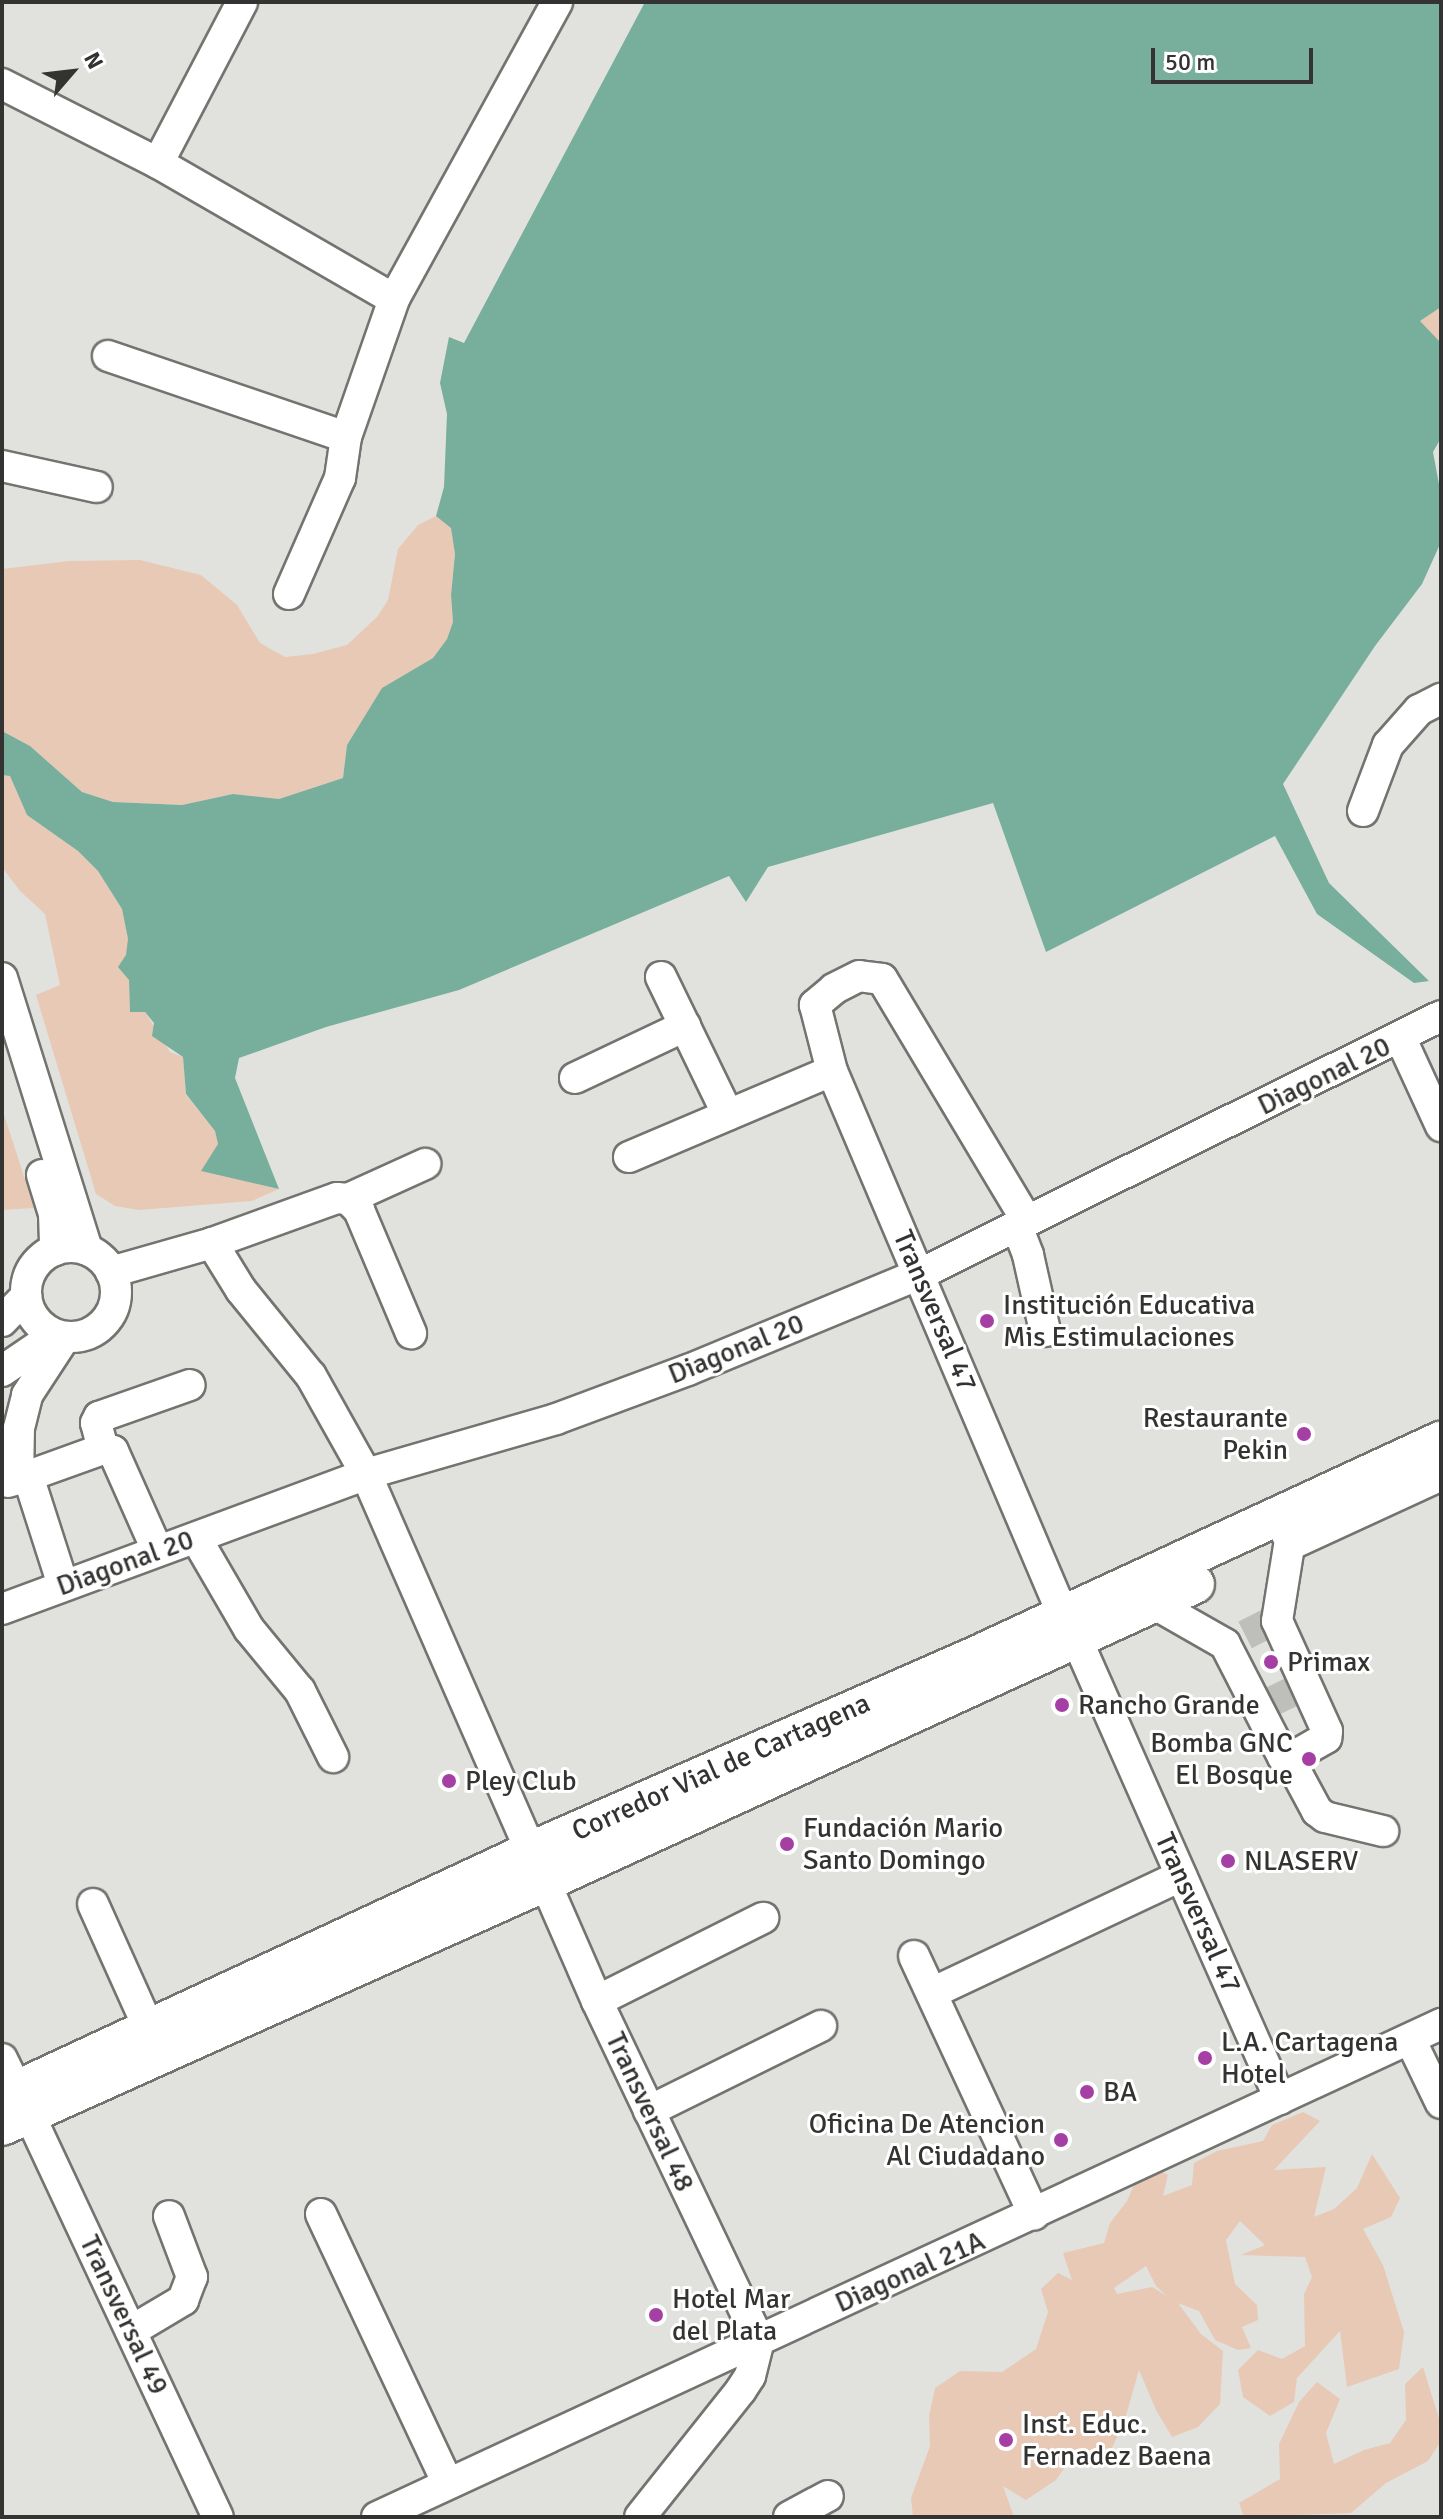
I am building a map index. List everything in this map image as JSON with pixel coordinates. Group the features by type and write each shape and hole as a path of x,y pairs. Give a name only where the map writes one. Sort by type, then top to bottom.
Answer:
{"main road":[{"name":"Corredor Vial de Cartagena","path":"10,2097 538,1867 1070,1628 1441,1441"},
{"name":"Corredor Vial de Cartagena","path":"1070,1628 1153,1603 1280,1520 1441,1471"},
{"name":"Corredor Vial de Cartagena","path":"10,2097 150,2031 538,1867"}],"street":[{"path":"158,163 242,2"},
{"path":"289,594 340,478 346,437 394,299 557,2"},
{"path":"2,84 158,163 394,299"},
{"path":"108,356 346,437"},
{"path":"2,466 97,487"},
{"path":"1363,811 1388,745 1419,710 1441,699"},
{"name":"Transversal 47","path":"1022,1224 882,979 859,976 834,989 815,1005 832,1071 1070,1628 1280,2099"},
{"path":"661,977 728,1115"},
{"path":"2,978 64,1211 55,1250"},
{"name":"Diagonal 20","path":"2,1609 366,1474 556,1419 688,1370 920,1274 1401,1039 1441,1016"},
{"path":"575,1078 685,1026"},
{"path":"1401,1039 1441,1126"},
{"path":"2,1043 64,1211 87,1250 101,1259 111,1272 115,1301 107,1319 84,1336 60,1336 38,1324 18,1289"},
{"path":"629,1157 832,1071"},
{"path":"111,1272 212,1243 337,1198 348,1199 425,1164"},
{"path":"348,1199 359,1210 411,1333"},
{"path":"1022,1224 1045,1331"},
{"name":"Transversal 48","path":"212,1243 241,1290 311,1376 366,1474 597,2001 759,2340"},
{"path":"2,1321 18,1289 37,1262 55,1250 87,1250"},
{"path":"2,1371 60,1336"},
{"path":"60,1336 27,1395 19,1428 16,1480 63,1585"},
{"path":"103,1449 96,1423 99,1417 190,1385"},
{"path":"16,1480 103,1449 113,1451 157,1550"},
{"path":"1280,1520 1254,1631 1283,1696 1283,1757 1289,1759 1317,1811 1325,1817 1383,1831"},
{"path":"196,1538 249,1629 300,1691 333,1757"},
{"path":"1153,1603 1254,1631"},
{"path":"1254,1631 1283,1696 1327,1731 1326,1738 1289,1759"},
{"path":"934,1992 1181,1876"},
{"path":"93,1904 150,2031"},
{"path":"597,2001 763,1918"},
{"path":"914,1956 934,1992 1034,2215"},
{"name":"Diagonal 21A","path":"377,2517 1441,2024"},
{"path":"649,2111 821,2026"},
{"path":"1410,2039 1441,2103"},
{"name":"Transversal 49","path":"10,2097 131,2331 218,2517"},
{"path":"321,2214 448,2484"},
{"path":"131,2331 183,2300 192,2277 169,2216"},
{"path":"640,2517 741,2390 750,2376 759,2340"},
{"path":"789,2517 828,2496"}],"shaded area":[{"path":"645,2 1441,2 1441,307 1420,321 1441,343 1441,438 1433,452 1441,495 1441,542 1422,584 1375,646 1283,784 1329,883 1429,981 1414,983 1317,914 1275,836 1046,952 993,803 768,867 746,902 729,876 459,990 326,1027 239,1058 235,1078 279,1189 201,1171 218,1144 215,1131 186,1094 183,1057 152,1036 154,1023 145,1012 130,1012 129,980 118,967 126,955 128,939 122,909 98,871 78,851 27,815 10,776 2,775 2,731 30,746 82,792 113,802 182,805 233,794 279,799 343,778 347,745 382,688 433,658 447,639 453,622 451,595 455,554 451,528 436,516 444,487 447,414 440,383 449,337 464,343"},
{"path":"1441,307 1441,343 1420,321"},
{"path":"436,516 451,527 455,554 451,595 453,622 447,639 433,658 382,688 347,745 343,778 279,799 233,794 182,805 113,802 82,792 30,746 2,731 2,569 69,561 140,560 201,575 237,605 260,643 285,657 313,654 347,645 377,617 388,600 398,549 418,525"},
{"path":"2,775 10,776 27,815 78,851 98,871 122,909 128,939 130,1011 145,1012 170,1052 183,1057 186,1095 215,1131 218,1144 202,1171 279,1189 252,1201 139,1210 115,1206 96,1194 36,995 60,985 45,914 20,891 2,867"},
{"path":"2,1109 11,1136 34,1208 2,1210"},
{"path":"1303,2112 1320,2121 1274,2170 1326,2167 1314,2217 1334,2209 1357,2188 1372,2154 1400,2198 1391,2217 1363,2229 1383,2265 1404,2332 1399,2369 1347,2387 1340,2331 1297,2378 1294,2402 1270,2416 1243,2397 1238,2370 1258,2350 1282,2359 1305,2346 1304,2294 1312,2277 1305,2257 1241,2255 1265,2245 1240,2221 1226,2240 1235,2284 1257,2305 1258,2320 1242,2327 1251,2348 1238,2350 1215,2340 1199,2311 1178,2303 1201,2334 1223,2351 1220,2404 1198,2427 1172,2437 1156,2410 1139,2370 1125,2419 1112,2448 1076,2451 1056,2480 1026,2500 1003,2486 1014,2517 913,2517 911,2498 930,2446 929,2416 935,2388 960,2371 1002,2372 1036,2349 1048,2312 1041,2289 1058,2273 1072,2280 1063,2253 1104,2243 1110,2223 1127,2201 1138,2176 1153,2167 1168,2175 1163,2196 1192,2185 1194,2163 1217,2151 1263,2141 1272,2125","holes":["1146,2266 1156,2286 1167,2296 1152,2287 1117,2294 1114,2288"]},
{"path":"1423,2367 1441,2425 1441,2441 1428,2461 1386,2483 1351,2513 1244,2517 1239,2503 1280,2479 1279,2444 1299,2402 1317,2382 1340,2399 1326,2433 1334,2464 1364,2450 1390,2443 1406,2420 1405,2384"}],"tunnel":[{"path":"1245,1635 1269,1623"},
{"path":"1273,1701 1298,1689"}],"place":[{"name":"Institución Educativa Mis Estimulaciones","path":"987,1321"},
{"name":"Restaurante Pekin","path":"1304,1434"},
{"name":"Primax","path":"1271,1662"},
{"name":"Rancho Grande","path":"1062,1705"},
{"name":"Bomba GNC El Bosque","path":"1309,1759"},
{"name":"Pley Club","path":"449,1781"},
{"name":"Fundación Mario Santo Domingo","path":"787,1844"},
{"name":"NLASERV","path":"1228,1861"},
{"name":"L.A. Cartagena Hotel","path":"1205,2058"},
{"name":"BA","path":"1087,2092"},
{"name":"Oficina De Atencion Al Ciudadano","path":"1061,2140"},
{"name":"Hotel Mar del Plata","path":"656,2315"},
{"name":"Inst. Educ. Fernadez Baena","path":"1006,2440"}]}
